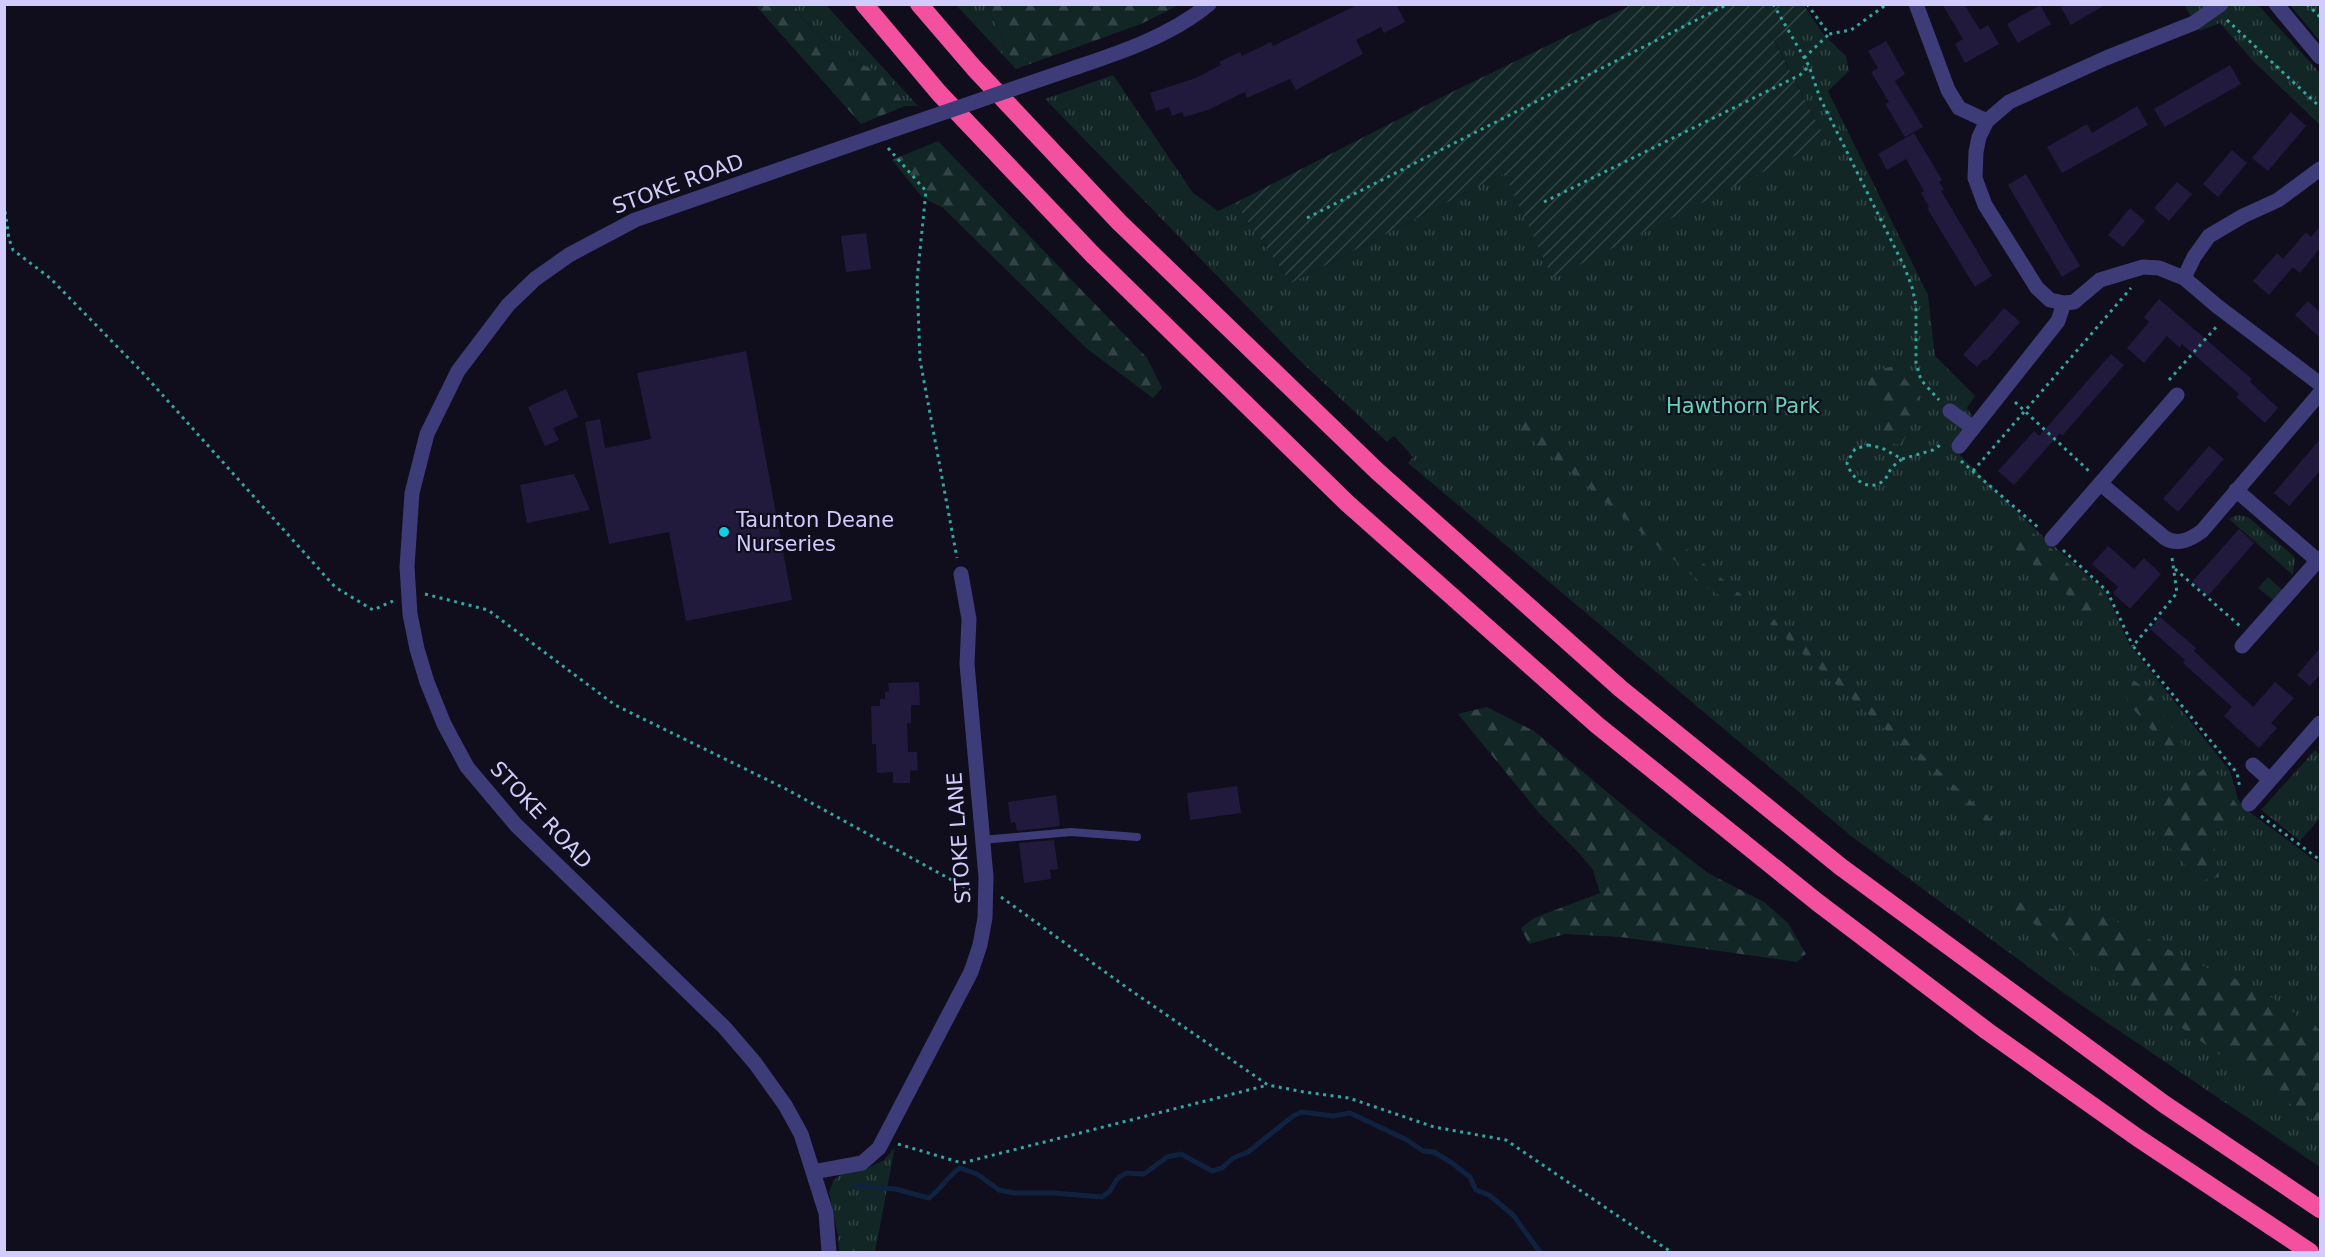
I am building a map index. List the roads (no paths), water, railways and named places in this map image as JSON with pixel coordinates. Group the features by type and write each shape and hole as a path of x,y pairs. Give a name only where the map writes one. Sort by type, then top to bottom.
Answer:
{"highway":[{"path":"864,4 939,93 1100,262 1347,503 1597,725 1818,902 1987,1031 2138,1138 2310,1252"},
{"path":"919,4 974,68 1128,231 1377,471 1621,688 1841,867 2164,1104 2320,1209"}],"street":[{"name":"STOKE ROAD","path":"829,1252 826,1213 801,1134 785,1105 755,1063 724,1027 516,825 467,767 444,724 417,649 410,614 406,567 412,493 427,434 458,371 508,305 535,279 569,255 634,219 1112,55 1173,27 1209,4"},
{"path":"1916,4 1948,90 1959,108 1987,121"},
{"path":"2276,4 2320,57"},
{"path":"2218,7 2194,23 2106,58 2009,102 1987,121 1979,137 1975,178 1985,205 2037,288 2050,300 2064,303 2074,302 2100,280 2126,271 2148,267 2159,268 2184,278 2227,314 2320,384"},
{"path":"2184,278 2194,257 2209,236 2243,216 2278,200 2320,168"},
{"path":"1959,446 2058,321 2064,303"},
{"path":"2101,484 2170,541 2190,540 2202,531 2320,393"},
{"path":"2052,539 2177,395"},
{"path":"1950,411 1973,428"},
{"path":"2236,490 2319,559 2247,641"},
{"name":"STOKE LANE","path":"813,1172 862,1163 879,1148 971,972 983,927 985,893 982,840 967,664 969,619 961,574"},
{"path":"2249,804 2320,723"},
{"path":"2253,765 2270,780"}],"lane":[{"path":"982,840 1071,832 1137,837"}],"waterway":[{"path":"855,1186 895,1189 929,1198 960,1168 977,1174 999,1190 1014,1193 1102,1197 1110,1191 1117,1179 1126,1173 1144,1174 1167,1157 1181,1154 1212,1171 1222,1168 1233,1158 1248,1152 1293,1116 1302,1112 1333,1116 1350,1113 1407,1140 1423,1151 1434,1152 1452,1163 1470,1177 1476,1190 1489,1195 1513,1215 1540,1252"}],"place":[{"name":"Taunton Deane Nurseries","path":"724,532"}],"park label":[{"name":"Hawthorn Park","path":"1743,406"}]}
